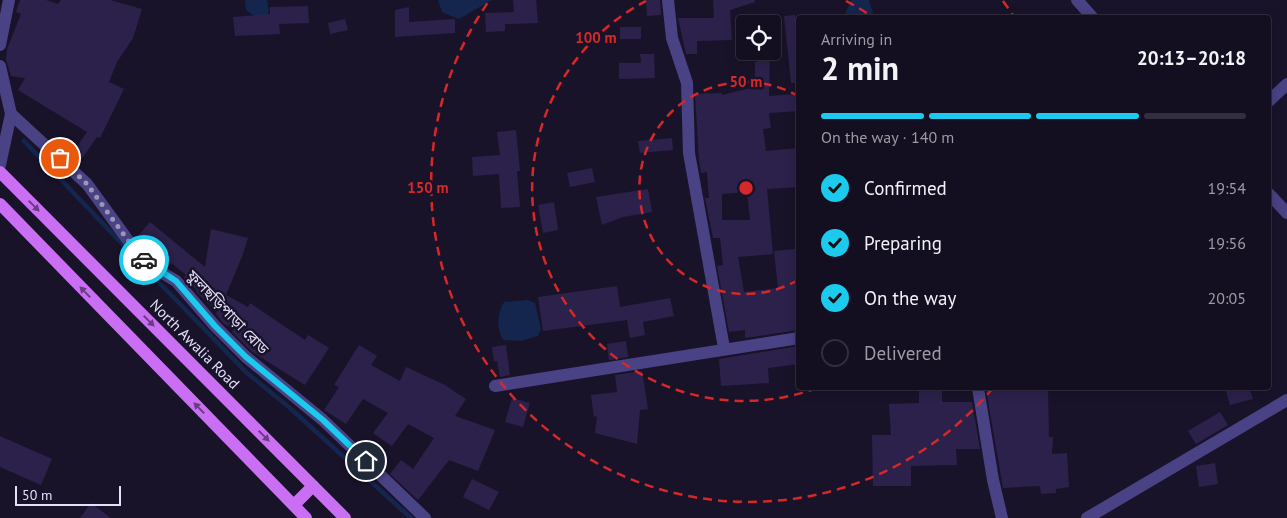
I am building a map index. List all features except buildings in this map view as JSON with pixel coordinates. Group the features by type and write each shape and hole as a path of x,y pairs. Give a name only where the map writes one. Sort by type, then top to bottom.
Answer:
{"main road":[{"name":"North Awalia Road","path":"0,172 345,518"},
{"path":"0,204 306,518"},
{"path":"294,505 313,486"}],"street":[{"path":"0,45 9,0"},
{"path":"668,0 672,38 687,83 689,153 724,348"},
{"path":"1077,0 1090,15"},
{"path":"0,66 11,114 0,166"},
{"path":"1271,99 1287,84"},
{"name":"ফুলছড়িপাড়া রোড","path":"11,114 87,184 138,254 154,268 176,281 215,326 246,357 323,420 425,518"},
{"path":"1271,196 1287,212"},
{"path":"495,386 595,372 724,348 796,338"},
{"path":"978,390 993,480 1002,518"},
{"path":"1087,518 1287,400"}],"water":[{"path":"245,0 267,0 269,11 267,16 255,17 246,10"},
{"path":"438,0 492,0 459,19 442,12"},
{"path":"851,0 869,0 873,15 845,15"},
{"path":"528,300 535,303 541,329 538,336 520,341 503,340 498,321 504,302"}],"waterway":[{"path":"24,141 131,253"},
{"path":"145,268 247,373 290,408 411,518"}],"way so far":[{"path":"60,158 87,184 144,260"}],"route":[{"path":"144,260 176,281 215,326 246,357 323,420 366,461"}]}
